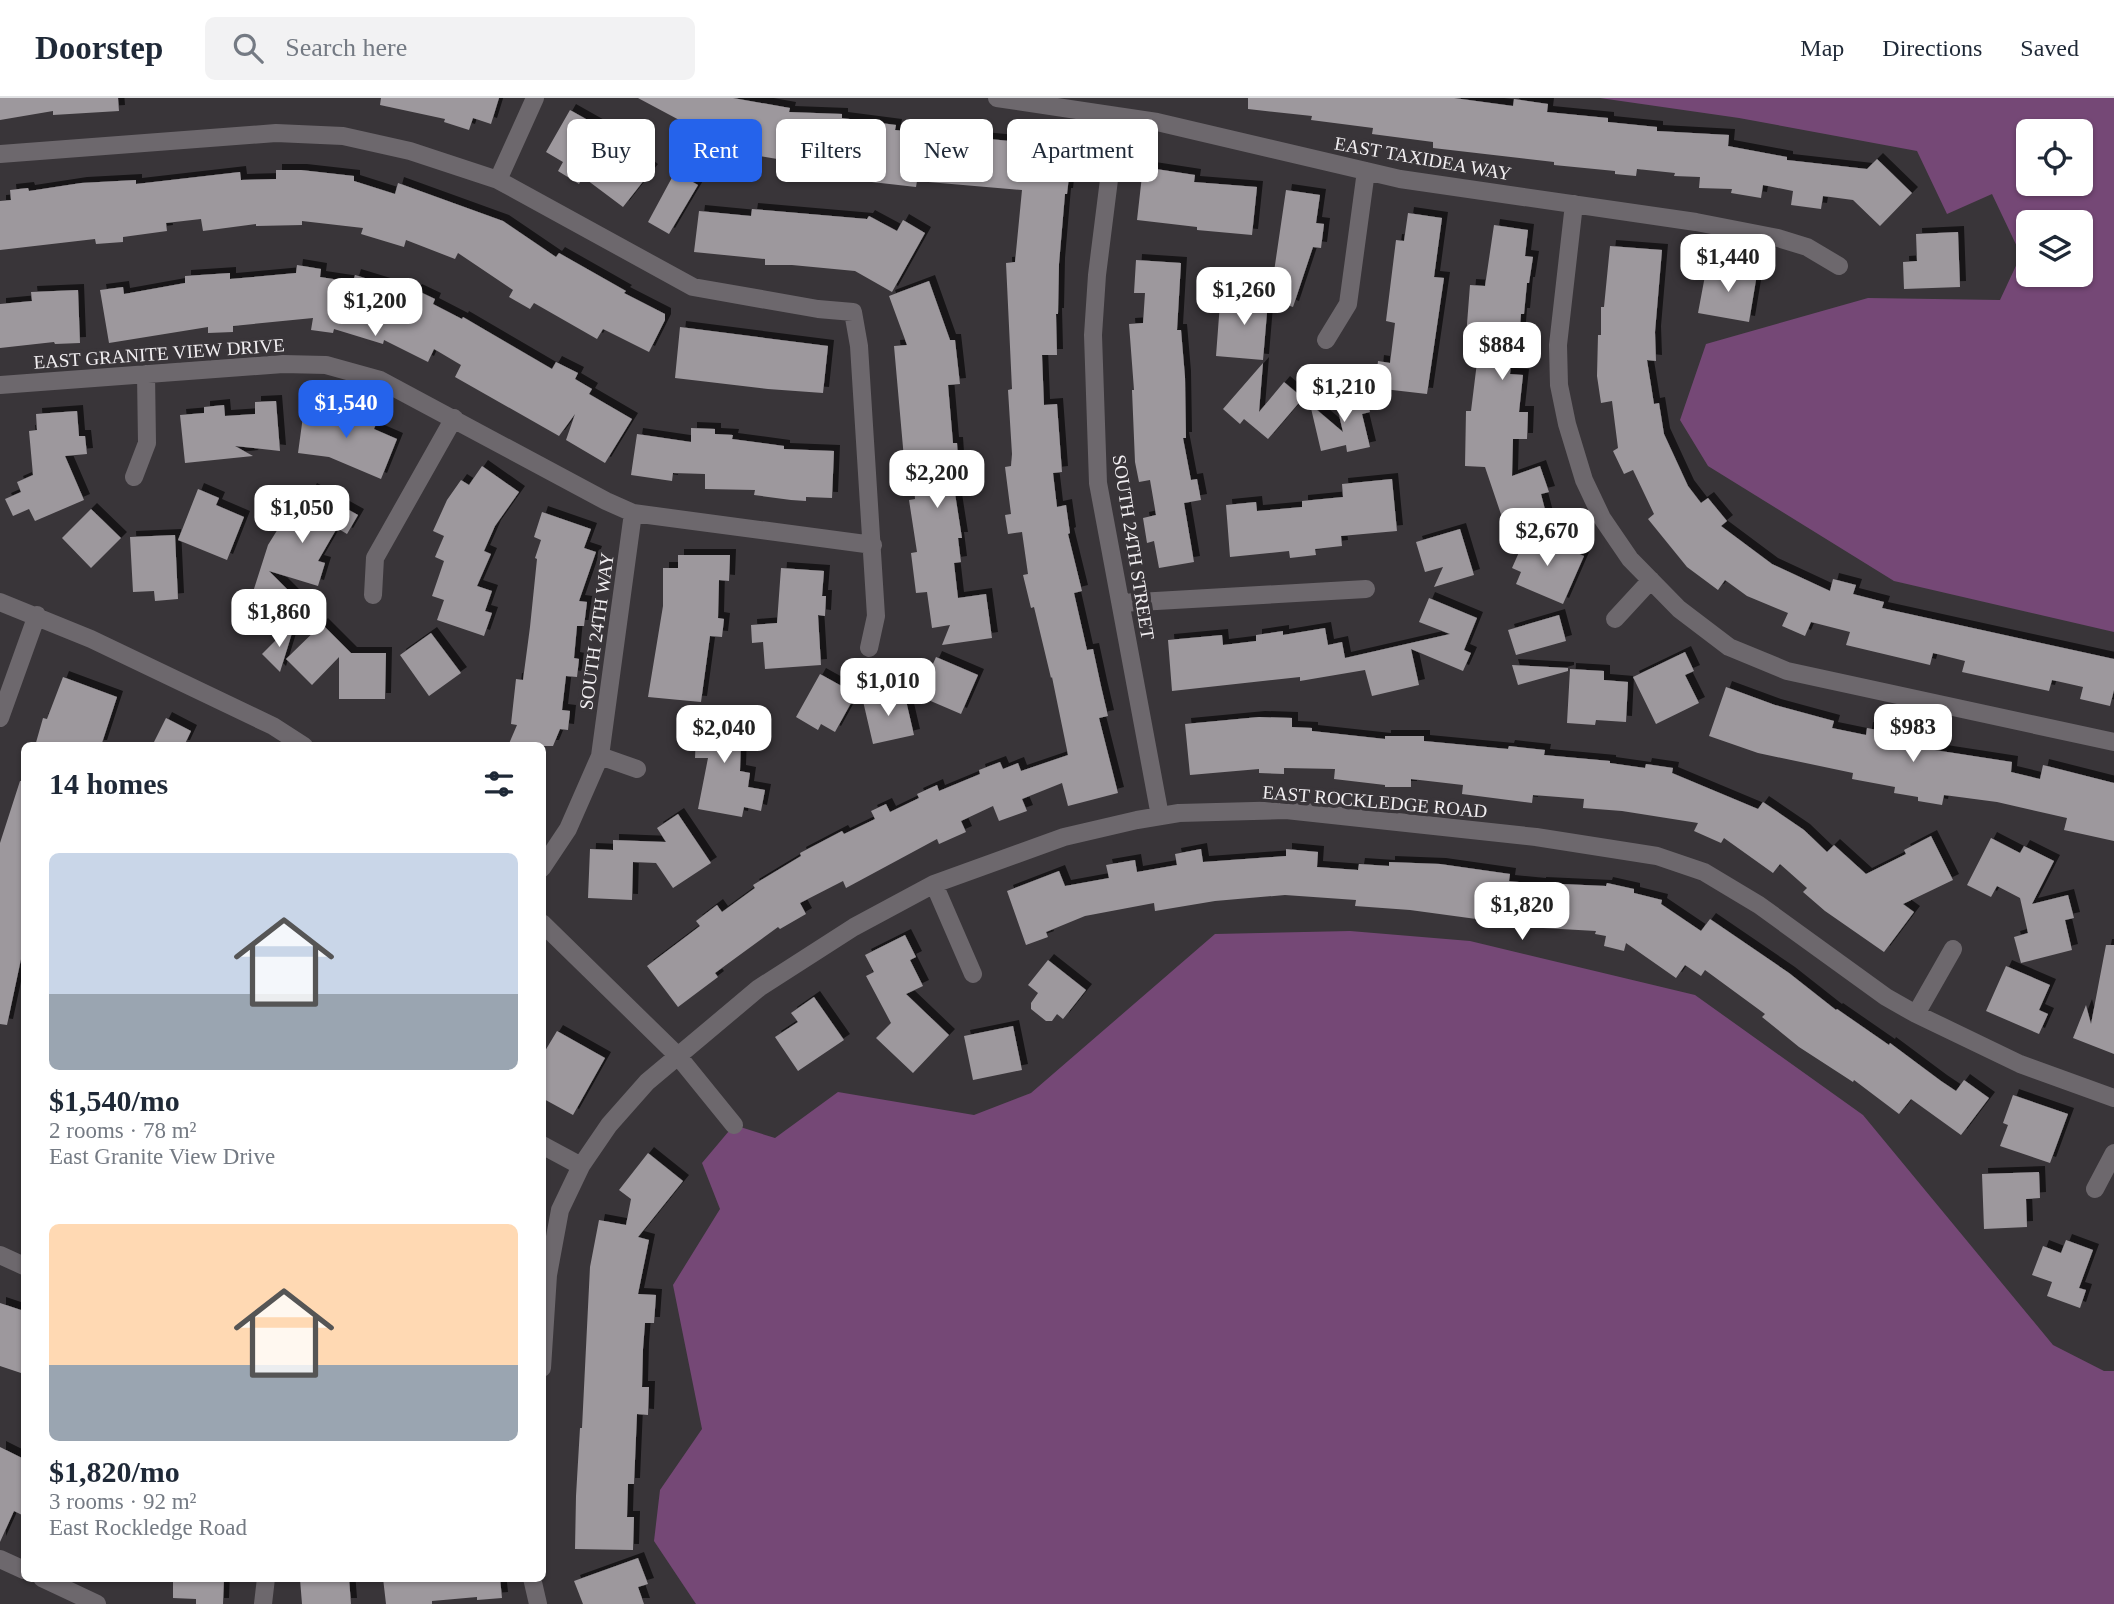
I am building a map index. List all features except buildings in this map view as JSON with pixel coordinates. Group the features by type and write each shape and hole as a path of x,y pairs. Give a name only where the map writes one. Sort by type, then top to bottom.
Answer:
{"street":[{"path":"498,180 535,98"},
{"name":"EAST TAXIDEA WAY","path":"997,98 1157,122 1400,179 1696,222 1778,238 1807,247 1839,266"},
{"name":"SOUTH 24TH STREET","path":"1117,116 1097,275 1093,335 1098,483 1160,816"},
{"path":"0,154 276,133 343,136 410,151 498,180 693,287 818,309 853,312 859,346 873,545 876,616 869,648"},
{"path":"1326,340 1348,304 1366,171"},
{"path":"1574,204 1558,345 1559,385 1567,424 1584,480 1602,518 1630,559 1679,609 1729,647 1787,671 2114,742"},
{"name":"EAST GRANITE VIEW DRIVE","path":"0,385 283,364 326,365 380,380 633,513 873,545"},
{"path":"134,477 147,443 146,374"},
{"path":"373,595 375,558 453,418"},
{"name":"SOUTH 24TH WAY","path":"546,862 568,829 600,756 633,513"},
{"path":"1615,619 1651,580"},
{"path":"1121,603 1366,589"},
{"path":"0,601 37,615 273,726 298,742"},
{"path":"0,718 37,615"},
{"path":"600,756 637,769"},
{"name":"EAST ROCKLEDGE ROAD","path":"546,1306 548,1275 560,1210 582,1166 616,1116 647,1082 760,988 854,928 934,884 1064,837 1179,813 1286,810 1536,837 1657,856 1704,872 1759,905 1886,998 1916,1014 2020,1063 2114,1098"},
{"path":"934,884 973,974"},
{"path":"546,927 678,1056 734,1125"},
{"path":"1916,1014 1953,949"},
{"path":"546,1146 582,1166"},
{"path":"2095,1189 2114,1153"},
{"path":"0,1255 21,1265"},
{"path":"0,1559 21,1569"},
{"path":"50,1582 97,1604"},
{"path":"263,1604 266,1582"},
{"path":"533,1582 538,1604"}],"shaded area":[{"path":"1600,98 2114,98 2114,632 1894,581 1708,466 1680,420 1706,344 1868,298 2000,300 2016,266 2016,287 2093,287 2093,210 2016,210 2016,244 1992,194 1947,214 1917,151 1739,118"},
{"path":"1350,931 1470,941 1695,995 1863,1115 2053,1345 2104,1371 2114,1371 2114,1604 696,1604 654,1541 660,1490 702,1429 673,1285 720,1209 702,1163 734,1125 775,1138 838,1092 974,1115 1031,1093 1215,934"}]}
